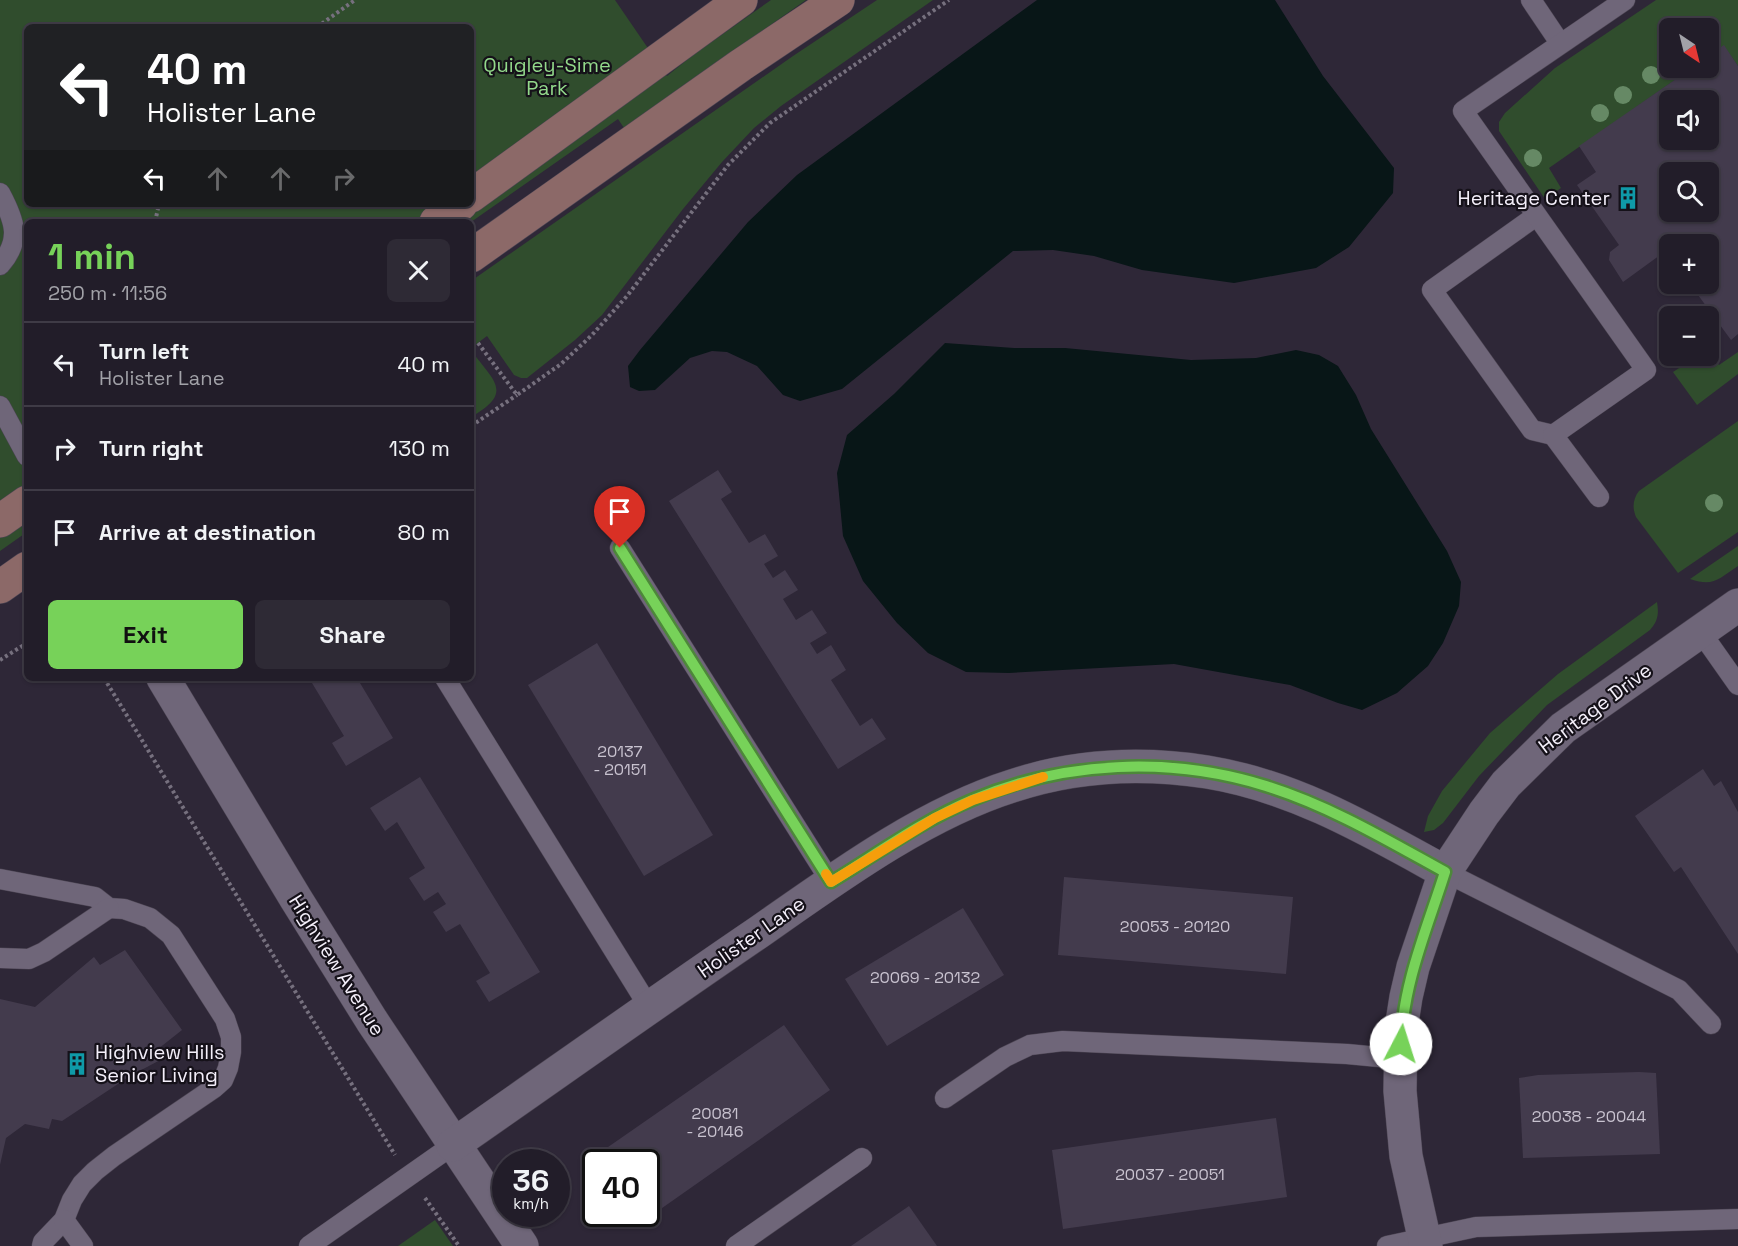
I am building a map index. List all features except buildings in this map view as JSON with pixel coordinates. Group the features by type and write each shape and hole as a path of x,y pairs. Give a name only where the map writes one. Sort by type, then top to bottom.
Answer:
{"main road":[{"path":"474,194 741,0"},
{"path":"474,254 741,65 838,0"},
{"path":"440,219 457,207"},
{"path":"0,521 24,504"},
{"path":"0,587 24,570"}],"street":[{"name":"Heritage Drive","path":"1425,1241 1406,1156 1400,1091 1401,1029 1408,987 1445,872 1484,813 1506,784 1533,755 1563,728 1738,604"},
{"name":"Highview Avenue","path":"165,681 332,957 453,1145 522,1246"},
{"name":"Holister Lane","path":"453,1145 831,882 935,818 973,800 1044,776 1081,769 1120,766 1206,772 1265,785 1368,829 1445,872"}],"lane":[{"path":"1531,0 1560,43"},
{"path":"1553,435 1646,370 1463,111 1625,0"},
{"path":"0,193 13,218 15,237 10,254 0,265"},
{"path":"1536,216 1432,290 1532,430 1553,435 1599,497"},
{"path":"0,406 24,450"},
{"path":"620,548 831,882"},
{"path":"1700,631 1738,686"},
{"path":"447,681 649,1007"},
{"path":"1445,872 1679,990 1711,1024"},
{"path":"0,879 95,897 109,908 124,909 150,918 171,935 225,1019 231,1037 231,1052 223,1080 114,1156 95,1172 82,1185 72,1200 64,1220 42,1242 42,1246"},
{"path":"0,958 29,959 45,952 109,908"},
{"path":"945,1098 1005,1057 1030,1045 1063,1041 1347,1054 1400,1059"},
{"path":"309,1246 453,1145"},
{"path":"736,1246 862,1158"},
{"path":"1388,1246 1425,1241 1476,1227 1738,1219"},
{"path":"64,1220 83,1246"}],"path":[{"path":"321,24 355,0"},
{"path":"474,424 561,364 592,335 627,296 728,165 770,123 949,0"},
{"path":"478,343 517,395"},
{"path":"0,660 24,645"},
{"path":"106,681 362,1103 410,1177 459,1246"}],"green space":[{"name":"Quigley-Sime Park","path":"0,0 615,0 667,76 771,0 806,0 624,128 618,119 474,220 24,219 24,534 0,551"},
{"path":"877,0 933,0 781,106 754,128 683,209 602,315 527,378 514,375 487,336 474,346 474,279"},
{"path":"1656,0 1738,0 1738,66 1724,46 1719,49 1719,18 1659,18 1659,78 1678,78 1549,168 1561,188 1545,199 1499,131 1499,122 1505,113 1555,68"},
{"path":"1738,352 1738,374 1697,405 1673,372 1682,366 1719,366"},
{"path":"474,354 496,386 493,400 474,415"},
{"path":"1738,421 1738,532 1678,573 1636,517 1635,497 1639,491"},
{"path":"1738,546 1738,566 1725,575 1710,582 1690,579"},
{"path":"1657,602 1657,617 1650,630 1547,705 1479,776 1443,823 1434,830 1424,832 1428,816 1442,791 1490,733 1558,674"},
{"path":"435,1220 453,1246 398,1246"}],"shaded area":[{"path":"1037,0 1275,0 1323,76 1394,168 1393,193 1349,247 1316,268 1234,283 1142,270 1094,256 1053,250 1013,251 842,389 800,401 783,395 757,366 727,352 712,351 690,358 655,390 639,391 630,387 628,366 640,350 748,222 797,175"},
{"path":"945,343 1014,348 1065,348 1191,360 1256,358 1296,350 1319,355 1338,366 1356,395 1371,429 1447,551 1461,582 1459,606 1443,643 1428,666 1397,693 1362,710 1290,685 1174,664 1009,673 966,672 928,653 897,623 863,581 843,536 837,473 847,435 894,394"}],"slow traffic":[{"path":"826,874 831,882 935,818 973,800 1043,777"}],"place":[{"name":"Heritage Center","path":"1628,198"},
{"name":"Highview Hills Senior Living","path":"77,1064"}],"route":[{"path":"620,548 831,882 935,818 973,800 1044,776 1081,769 1120,766 1206,772 1265,785 1368,829 1445,872 1413,968 1406,997 1401,1044"}]}
